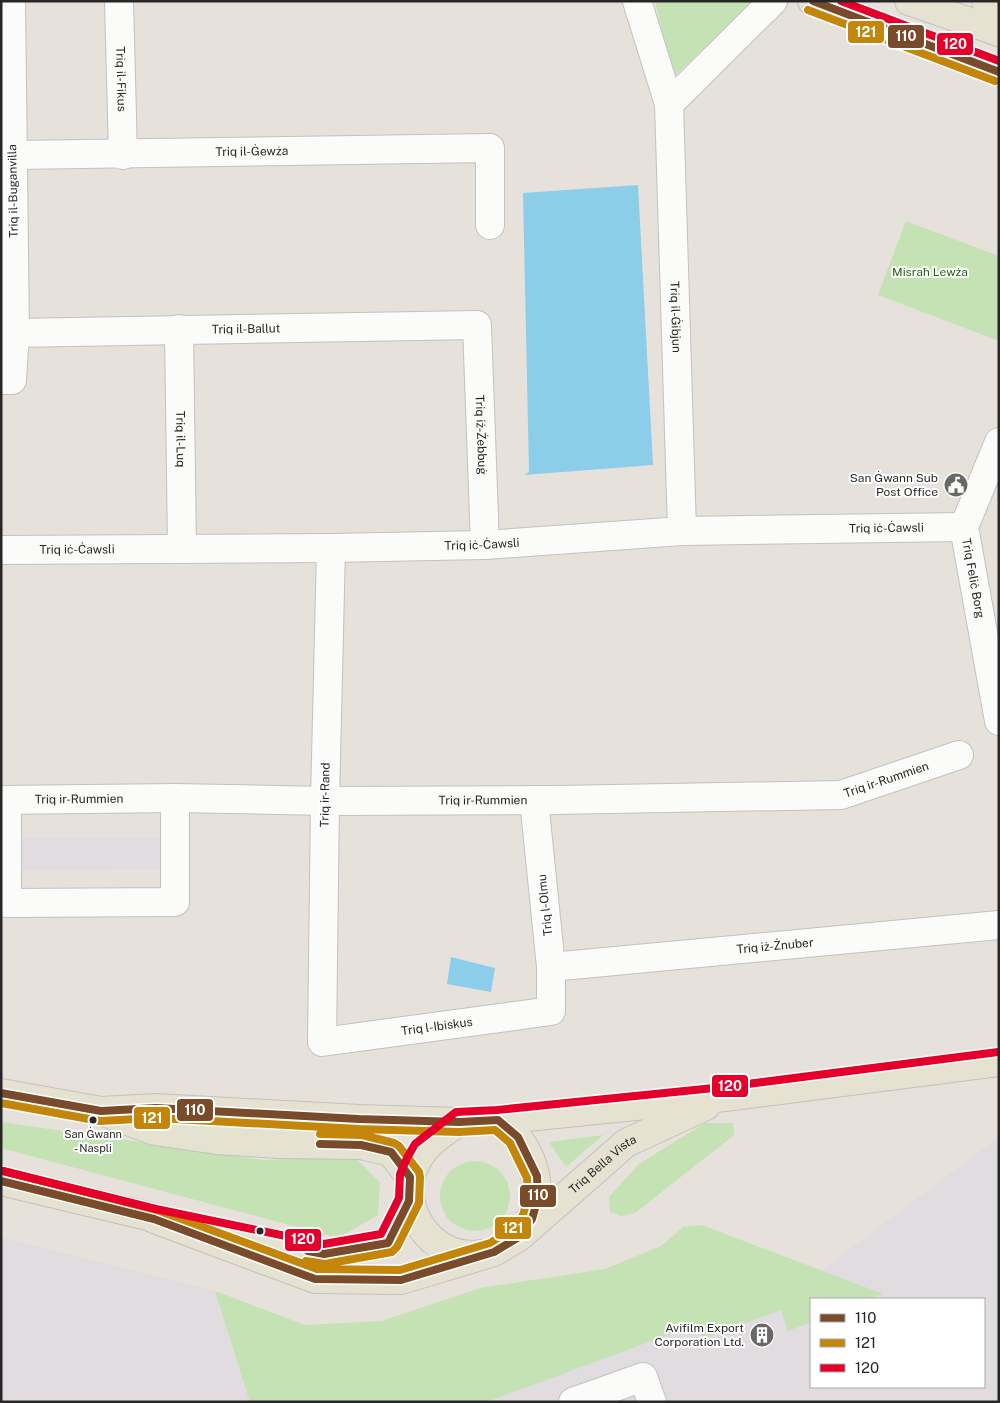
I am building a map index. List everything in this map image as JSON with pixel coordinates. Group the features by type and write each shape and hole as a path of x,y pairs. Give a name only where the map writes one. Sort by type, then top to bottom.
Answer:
{"main road":[{"path":"812,1 999,72"},
{"path":"909,1 997,32"},
{"path":"986,1 997,32"},
{"name":"Triq Bella Vista","path":"101,1111 156,1108 340,1118 459,1122 498,1120 725,1097 999,1062"},
{"name":"Triq Bella Vista","path":"1,1093 101,1111 155,1130 217,1140 280,1144 361,1145 391,1152 410,1189"},
{"name":"Triq Bella Vista","path":"494,1252 519,1237 626,1142 725,1097"},
{"path":"498,1120 518,1137 537,1176 538,1198 532,1219 519,1237"},
{"path":"1,1181 154,1218 324,1254 388,1242 410,1189 416,1162 424,1149 459,1122"},
{"name":"Triq Bella Vista","path":"361,1145 459,1122"},
{"path":"410,1189 417,1222 431,1240 449,1251 472,1256 494,1252"},
{"path":"154,1218 314,1279 400,1280 494,1252"}],"street":[{"name":"Triq il-Buganvilla","path":"7,380 15,333 11,1"},
{"name":"Triq il-Fikus","path":"119,1 123,155"},
{"name":"Triq il-Ġibjun","path":"637,1 669,104 682,530"},
{"path":"669,104 773,1"},
{"name":"Triq il-Ġewża","path":"13,155 123,155 490,148 490,225"},
{"name":"Triq il-Ballut","path":"15,333 477,325"},
{"name":"Triq iż-Żebbuġ","path":"477,325 485,545"},
{"name":"Triq il-Luq","path":"179,329 182,548"},
{"name":"Triq Feliċ Borg","path":"999,442 964,527 999,720"},
{"name":"Triq iċ-Ċawsli","path":"1,550 485,545 682,530 964,527"},
{"name":"Triq ir-Rand","path":"322,1042 331,548"},
{"name":"Triq ir-Rummien","path":"4,800 175,798 325,801 534,800 841,794 959,754"},
{"path":"4,800 7,902 175,902 175,798"},
{"name":"Triq l-Olmu","path":"534,800 551,966 551,1011"},
{"name":"Triq iż-Żnuber","path":"551,966 999,925"},
{"name":"Triq l-Ibiskus","path":"322,1042 551,1011"},
{"path":"573,1402 643,1377 652,1402"}],"shaded area":[{"path":"22,837 162,837 162,869 22,870"},
{"path":"999,1137 999,1402 484,1402 695,1325 791,1293"},
{"path":"1,1237 215,1291 250,1402 1,1402"}],"green space":[{"path":"655,1 755,1 673,77"},
{"name":"Misraħ Lewża","path":"906,221 999,256 999,341 878,295"},
{"path":"1,1122 263,1160 354,1156 380,1183 378,1215 338,1238 1,1148"},
{"path":"705,1123 733,1123 734,1135 635,1213 621,1216 610,1212 609,1197 639,1164"},
{"path":"603,1135 566,1167 549,1142"},
{"path":"475,1161 488,1164 500,1171 507,1183 510,1196 507,1209 500,1221 488,1228 475,1231 462,1228 450,1221 443,1209 440,1196 443,1183 450,1171 462,1164"},
{"path":"702,1225 883,1294 872,1298 810,1298 810,1322 788,1331 781,1310 703,1339 695,1325 486,1402 250,1402 215,1291 305,1325 382,1321 481,1288 605,1269 661,1246 683,1227"}],"water":[{"path":"638,185 653,465 524,475 529,472 523,193"},
{"path":"451,957 495,968 491,992 447,984"}],"transit line":[{"name":"110","path":"813,1 999,72"},
{"name":"120","path":"841,1 999,61"},
{"name":"121","path":"808,10 995,81"},
{"name":"120","path":"3,1171 156,1209 324,1244 381,1234 399,1198 400,1174 415,1144 456,1112 497,1110 724,1087 998,1052"},
{"name":"110","path":"1,1093 101,1111 156,1108 359,1119 459,1122 498,1120 518,1137 537,1176 538,1198 532,1219 519,1237 494,1252 401,1280 315,1279 154,1219 1,1181"},
{"name":"121","path":"1,1103 100,1121 156,1118 359,1129 459,1132 495,1130 510,1143 527,1178 528,1197 523,1215 512,1229 490,1243 400,1270 317,1269 157,1210 3,1171"},
{"name":"121","path":"306,1261 325,1264 392,1252 397,1247 419,1203 419,1172 399,1146 362,1135 320,1134"},
{"name":"110","path":"308,1251 324,1254 388,1243 409,1201 410,1177 391,1152 361,1145 320,1144"}],"place":[{"name":"San Ġwann Sub Post Office","path":"956,485"},
{"name":"San Ġwann - Naspli","path":"93,1120"},
{"name":"Avifilm Export Corporation Ltd.","path":"762,1335"}]}
